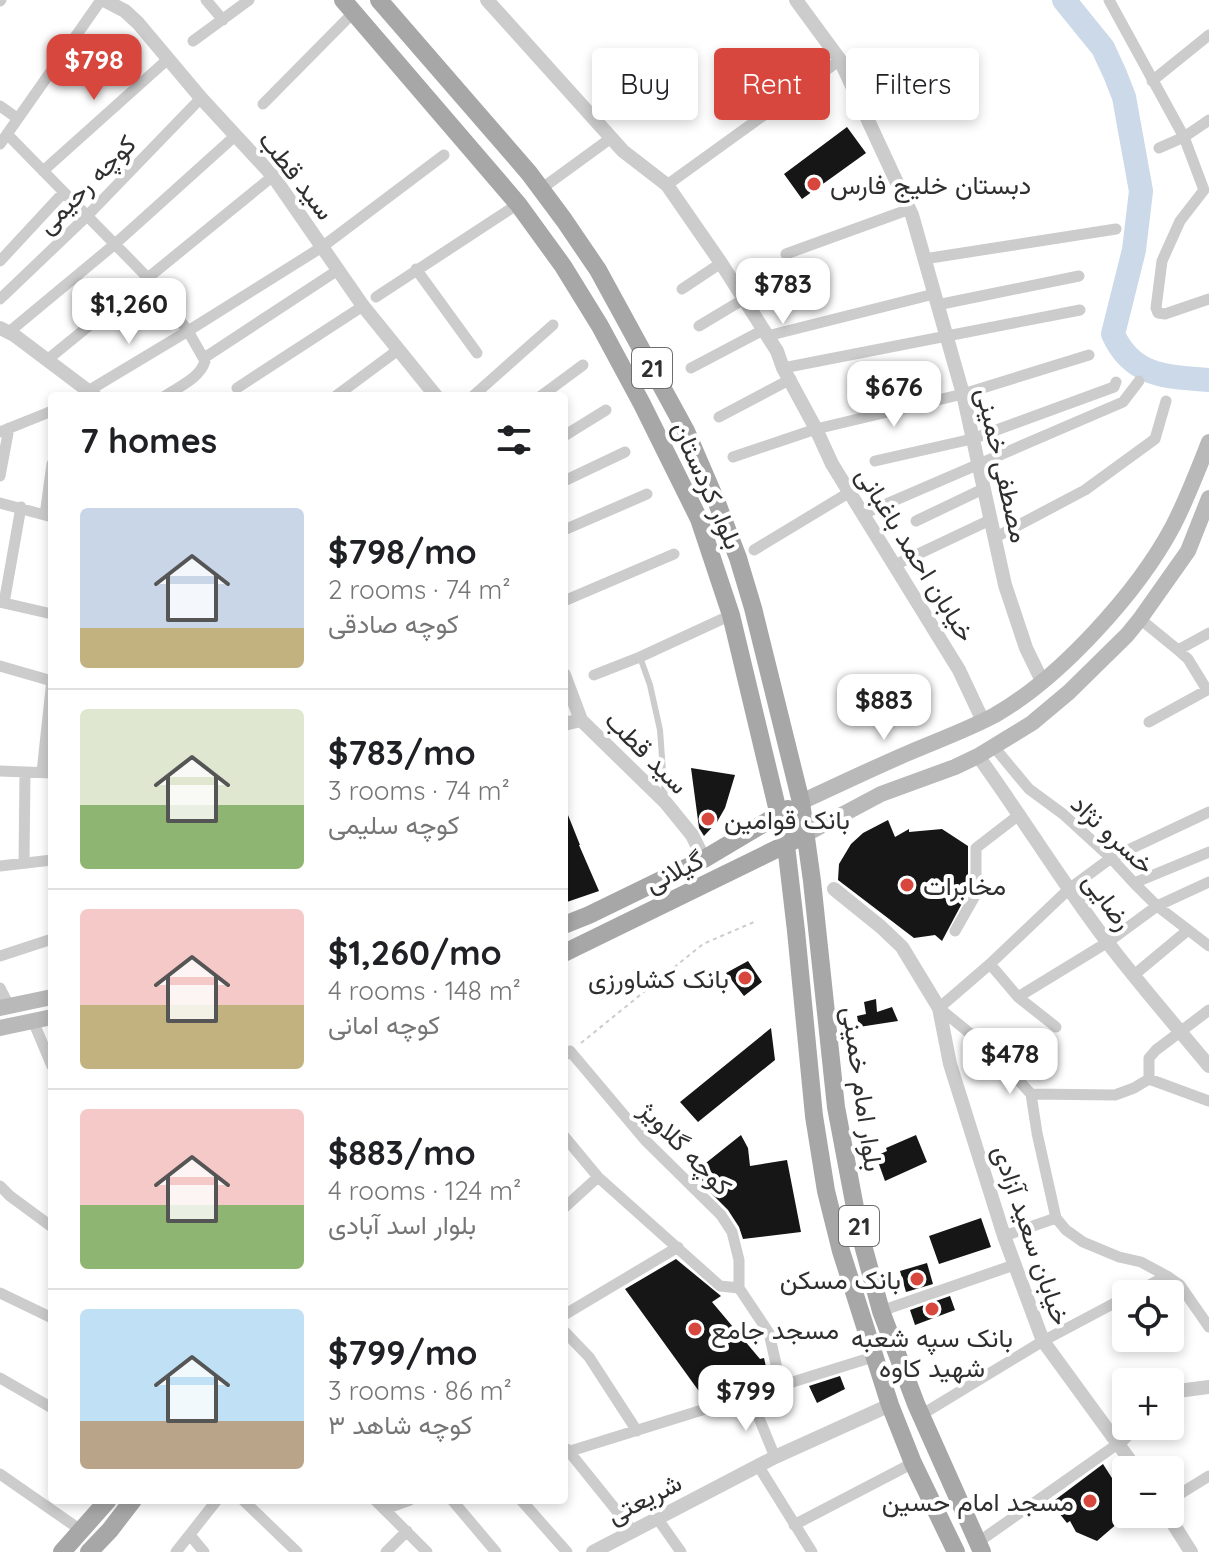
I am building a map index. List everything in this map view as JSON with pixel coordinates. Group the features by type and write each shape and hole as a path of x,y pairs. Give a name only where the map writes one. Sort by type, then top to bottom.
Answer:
{"main road":[{"name":"بلوار کردستان","path":"379,0 541,189 598,270 686,431 738,558 801,802"},
{"name":"بلوار کردستان","path":"348,6 518,204 593,314 642,404 699,519 716,564 786,845"},
{"path":"801,802 983,721 1042,681 1099,626 1148,566 1173,527 1209,442"},
{"path":"806,834 881,794 978,756 1032,723 1110,653 1140,619 1188,551 1209,498"},
{"name":"گیلانی","path":"568,923 704,859 801,802"},
{"name":"بلوار امام خمینی","path":"801,802 836,1107 860,1234 881,1311 921,1415 979,1548"},
{"name":"گیلانی","path":"568,951 806,834"},
{"name":"بلوار امام خمینی","path":"786,845 814,1116 826,1191 841,1251 890,1405 913,1463 956,1552"},
{"path":"5,1007 48,998"},
{"path":"0,1028 48,1018"},
{"path":"62,1552 105,1504"},
{"path":"89,1552 130,1504"}],"street":[{"name":"سید قطب","path":"102,0 125,11 152,37 201,98 273,176 338,270 369,302 398,350 433,392"},
{"path":"102,0 4,139 43,171 147,277 188,331 204,358 204,366 197,375 171,392"},
{"path":"206,0 223,20"},
{"path":"193,41 249,0"},
{"name":"خیابان احمد باغبانی","path":"487,0 623,151 667,185 721,263 777,351 832,464 959,670 983,721"},
{"name":"مصطفی خمینی","path":"796,0 840,60 910,209 963,394 1005,585 1026,648 1042,681"},
{"path":"1109,0 1184,137 1206,189 1180,221 1162,261 1156,308 1158,313 1165,314 1209,299"},
{"path":"263,104 348,6"},
{"path":"1152,81 1209,35"},
{"path":"43,171 168,59"},
{"path":"667,185 840,60"},
{"name":"کوچه رحیمی","path":"0,299 87,216 201,98"},
{"path":"0,106 17,118"},
{"path":"1159,148 1184,137 1209,120"},
{"path":"86,392 4,330 115,244 235,136"},
{"path":"541,189 611,138"},
{"path":"91,392 322,247 444,155"},
{"path":"47,360 273,176"},
{"path":"0,261 64,192"},
{"path":"237,388 518,204"},
{"path":"786,254 910,209"},
{"path":"924,259 1116,229"},
{"path":"682,289 721,263"},
{"path":"416,269 477,353"},
{"path":"204,358 338,270"},
{"path":"691,368 765,333 1079,276"},
{"path":"699,326 744,299"},
{"path":"719,417 787,373 946,336 1080,310"},
{"path":"478,392 553,325"},
{"path":"341,392 398,350"},
{"path":"733,457 816,429 963,394 1089,355"},
{"path":"546,392 583,365"},
{"path":"863,514 1123,402 1139,381"},
{"path":"875,461 972,439 1114,387 1116,382"},
{"path":"996,537 1085,490 1155,439 1166,401"},
{"path":"568,434 606,410"},
{"path":"0,476 5,430 48,413"},
{"path":"568,479 625,452"},
{"path":"916,521 983,489"},
{"path":"754,550 850,492"},
{"path":"568,528 647,494"},
{"path":"0,503 48,516"},
{"path":"21,507 2,602 48,613"},
{"path":"895,565 990,520"},
{"path":"568,599 674,554"},
{"path":"594,675 731,615"},
{"path":"1140,619 1188,659 1208,690 1149,722"},
{"path":"1178,650 1209,633"},
{"path":"0,666 48,680"},
{"name":"سید قطب","path":"568,686 581,720 666,803 692,835 704,859"},
{"path":"568,723 581,720"},
{"name":"خسرو نژاد","path":"994,747 1029,789 1063,814 1157,906 1209,945"},
{"name":"رضایی","path":"978,756 1108,942 1209,1066"},
{"path":"0,771 47,773"},
{"path":"24,863 25,772"},
{"path":"1209,812 1111,858 1069,889 939,1008 994,1053 1031,1094 1056,1218 1066,1230 1083,1242 1119,1257 1141,1262 1167,1276 1180,1285 1209,1327"},
{"path":"955,931 976,894 976,848 1020,814"},
{"path":"1134,883 1209,852"},
{"path":"0,866 48,860"},
{"path":"1018,997 1108,942 1157,906 1209,882"},
{"name":"خیابان سعید آزادی","path":"834,889 902,947 939,1008 950,1064 1004,1236 1043,1341 1128,1456"},
{"path":"1134,975 1188,930"},
{"path":"0,956 48,940"},
{"path":"990,964 1018,997 1056,1027"},
{"path":"0,988 5,1007"},
{"path":"1149,1079 1149,1058 1209,1010"},
{"path":"33,1021 48,1057"},
{"name":"کوچه گلاویژ","path":"568,1055 645,1140 721,1215 732,1232 739,1260 739,1288"},
{"path":"1031,1094 1115,1095 1149,1079"},
{"path":"1149,1079 1209,1101"},
{"path":"568,1141 598,1177 720,1286 739,1288 769,1333 781,1386"},
{"path":"568,1204 598,1177"},
{"path":"0,1186 48,1224"},
{"path":"1004,1236 1056,1218"},
{"path":"568,1313 678,1247"},
{"path":"881,1311 1014,1265"},
{"path":"1159,1280 1167,1276"},
{"path":"0,1293 48,1316"},
{"path":"921,1415 1043,1341 1112,1304"},
{"path":"568,1335 589,1357 637,1431"},
{"path":"568,1449 873,1357"},
{"path":"0,1378 48,1406"},
{"path":"1184,1390 1209,1387"},
{"path":"750,1396 775,1457"},
{"name":"شریعتی","path":"593,1552 775,1457 890,1405"},
{"path":"979,1548 1122,1440"},
{"path":"568,1452 633,1531"},
{"path":"794,1525 913,1463"},
{"path":"759,1467 812,1552"},
{"path":"1,1475 82,1531"},
{"path":"1184,1491 1209,1476"},
{"path":"176,1552 214,1504"},
{"path":"247,1504 297,1552"},
{"path":"379,1504 427,1552"},
{"path":"385,1509 399,1504"},
{"path":"455,1504 496,1552"},
{"path":"525,1504 567,1552"},
{"path":"657,1518 681,1552"},
{"path":"1176,1528 1191,1552"},
{"path":"386,1552 407,1531"},
{"path":"190,1535 204,1552"}],"lane":[{"path":"640,657 660,730 666,803"}],"path":[{"path":"568,1053 703,944 754,922"}],"building":[{"path":"847,127 866,153 802,199 784,174"},
{"path":"691,768 735,775 725,808 704,836 699,828"},
{"path":"568,815 579,845 599,891 568,902"},
{"name":"مخابرات","path":"888,820 895,837 909,829 909,832 942,829 968,846 968,892 942,941 935,935 914,938 838,880 839,864 851,844 863,833"},
{"name":"بانک کشاورزی","path":"748,961 762,982 744,996 726,973"},
{"path":"876,999 877,1012 892,1007 898,1021 859,1027 857,1016 866,1014 864,1002"},
{"path":"771,1028 775,1060 698,1122 680,1102"},
{"path":"741,1135 748,1148 750,1166 787,1160 801,1232 743,1239 728,1210 692,1174"},
{"path":"916,1135 927,1162 885,1181 876,1156 887,1151 886,1148"},
{"path":"981,1218 991,1247 939,1264 929,1236"},
{"name":"مسجد جامع","path":"676,1259 721,1296 712,1302 760,1359 764,1358 769,1380 743,1388 737,1375 701,1394 625,1289"},
{"name":"بانک مسکن","path":"927,1263 933,1284 906,1292 900,1271"},
{"name":"بانک سپه شعبه شهید کاوه","path":"950,1296 955,1310 915,1325 910,1310"},
{"path":"840,1376 845,1389 817,1403 809,1386"},
{"name":"مسجد امام حسین","path":"1103,1464 1112,1478 1112,1528 1097,1541 1076,1532 1070,1521 1067,1523 1051,1503"}],"waterway":[{"path":"1064,0 1103,48 1115,74 1124,97 1141,191 1134,250 1113,334 1130,359 1141,367 1179,378 1209,380"}],"place":[{"name":"دبستان خلیج فارس","path":"814,184"},
{"name":"بانک قوامین","path":"708,819"},
{"name":"مخابرات","path":"907,885"},
{"name":"بانک کشاورزی","path":"745,978"},
{"name":"بانک مسکن","path":"917,1279"},
{"name":"بانک سپه شعبه شهید کاوه","path":"932,1309"},
{"name":"مسجد جامع","path":"695,1329"},
{"name":"مسجد امام حسین","path":"1090,1501"}]}
